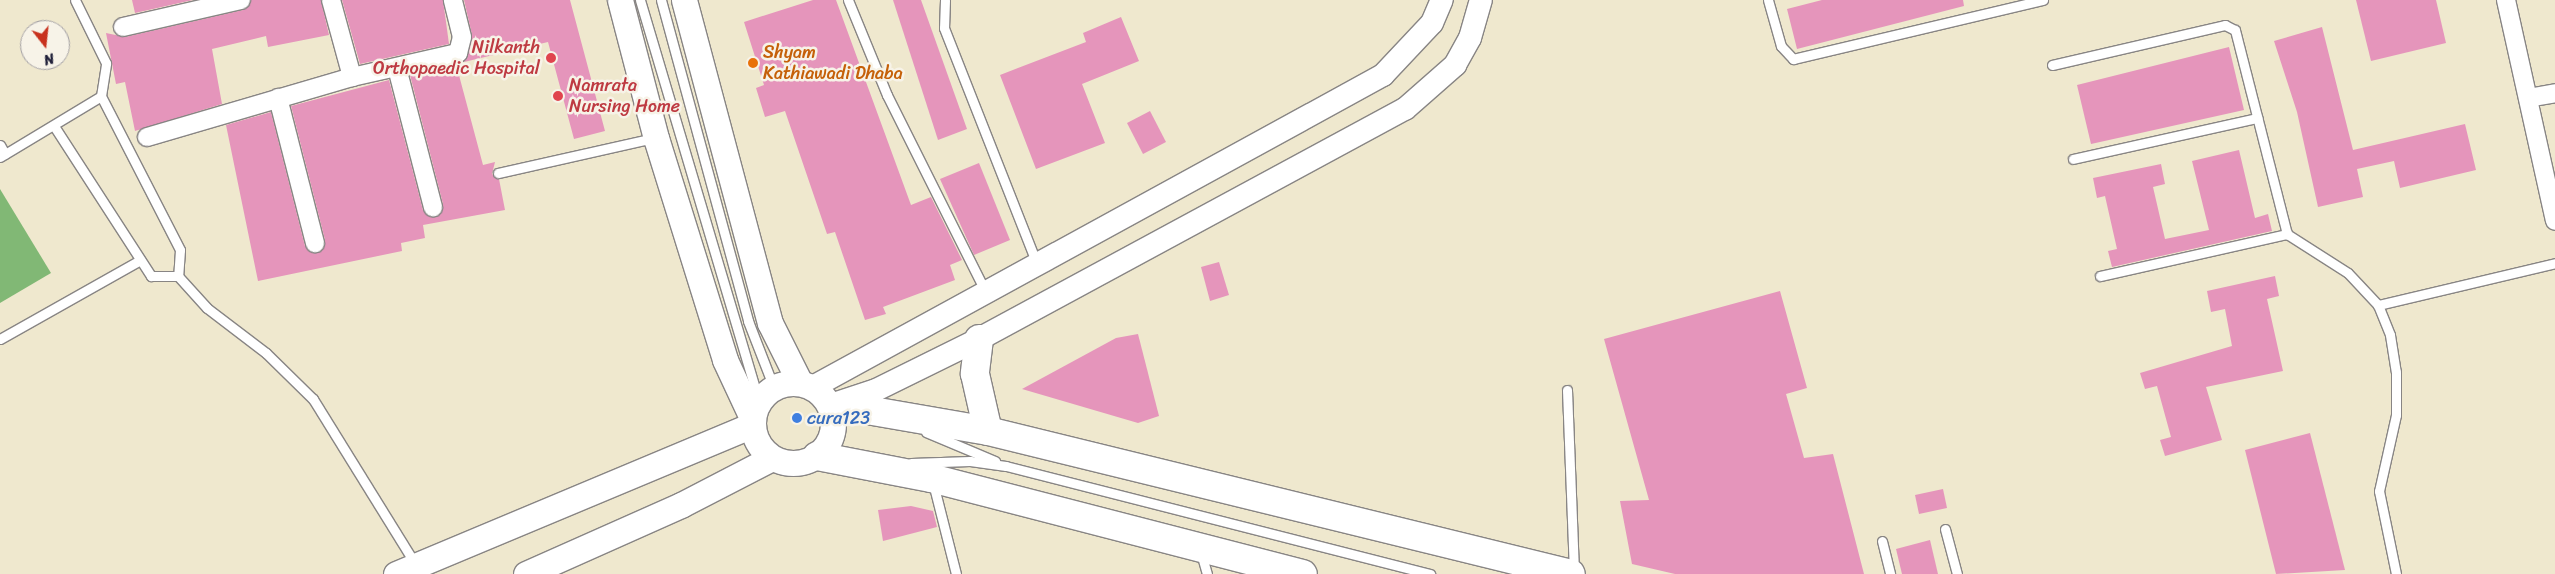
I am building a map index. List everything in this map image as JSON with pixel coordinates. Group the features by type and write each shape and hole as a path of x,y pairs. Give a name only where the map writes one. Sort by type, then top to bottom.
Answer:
{"main road":[{"path":"620,0 656,138 725,360 760,408 759,445 772,458 792,464 817,456 874,465 931,478 1290,572"},
{"path":"684,0 770,322 807,385 831,408 876,412 988,431 1573,574"},
{"path":"979,339 975,374 988,431"},
{"path":"411,571 807,385"},
{"path":"817,456 832,434 831,408"},
{"path":"526,574 680,505 772,458"}],"street":[{"path":"123,27 241,0"},
{"path":"331,0 352,77"},
{"path":"147,137 352,77 458,53 462,37 453,0"},
{"path":"807,385 986,293 1383,75 1432,23 1442,0"},
{"path":"831,408 876,390 979,339 1405,109 1454,66 1470,38 1481,0"},
{"path":"2506,0 2555,221"},
{"path":"397,68 433,208"},
{"path":"2528,98 2555,92"},
{"path":"278,98 315,242"},
{"path":"1090,236 1108,269"}],"lane":[{"path":"75,0 106,63 101,96 180,250 178,276"},
{"path":"640,0 760,408"},
{"path":"661,0 748,322 760,408"},
{"path":"848,0 887,95 986,293"},
{"path":"945,0 944,28 1037,265"},
{"path":"1768,0 1781,46 1793,59 2043,0"},
{"path":"2052,65 2231,26 2287,234 2348,273 2378,305 2390,335 2396,372 2396,415 2379,491 2396,574"},
{"path":"0,145 3,156 101,96"},
{"path":"2074,159 2257,118"},
{"path":"54,126 151,276 178,276 208,308 266,353 313,399 411,571"},
{"path":"498,174 656,138"},
{"path":"2100,276 2287,234"},
{"path":"0,339 140,260"},
{"path":"2378,305 2555,263"},
{"path":"1567,390 1573,574"},
{"path":"876,412 1006,466"},
{"path":"874,465 970,461 1006,466 1430,574"},
{"path":"931,478 956,574"},
{"path":"1946,529 1957,574"},
{"path":"1882,541 1890,574"},
{"path":"1200,548 1207,574"}],"green space":[{"path":"0,189 51,273 0,303"}],"building":[{"path":"132,0 193,0 135,13"},
{"path":"251,0 321,0 329,35 268,47 266,36 212,49 222,104 135,131 125,82 116,84 106,33 125,37 243,10"},
{"path":"342,0 443,0 449,44 360,64"},
{"path":"464,0 570,0 605,131 574,139 548,42 464,62 472,35"},
{"path":"813,0 836,0 911,205 931,197 962,260 950,265 955,280 883,307 886,314 865,320 835,232 827,234 785,111 765,117 756,88 764,85 744,22"},
{"path":"893,0 921,0 967,129 938,140"},
{"path":"1822,0 1963,0 1964,6 1797,49 1787,9"},
{"path":"2356,0 2436,0 2446,43 2371,61"},
{"path":"1121,17 1139,61 1082,84 1105,143 1036,169 1000,75 1086,42 1083,33"},
{"path":"2322,27 2353,150 2465,124 2476,170 2400,188 2394,161 2357,169 2363,197 2318,207 2297,112 2274,41"},
{"path":"2229,47 2244,110 2091,144 2077,85"},
{"path":"456,64 483,165 495,162 492,174 499,179 505,210 423,225 425,238 401,243 402,251 258,281 226,125 271,112 305,246 318,253 325,240 291,106 389,80 423,210 435,217 443,204 410,75"},
{"path":"1150,111 1166,142 1143,154 1127,123"},
{"path":"2239,150 2255,218 2268,214 2272,231 2112,267 2108,251 2117,249 2105,196 2097,198 2093,178 2161,164 2165,184 2153,187 2165,239 2209,230 2192,161"},
{"path":"979,163 1010,240 974,255 940,179"},
{"path":"1219,262 1229,295 1210,301 1201,267"},
{"path":"2275,276 2279,296 2267,299 2283,371 2206,387 2222,440 2165,456 2160,440 2171,437 2157,386 2145,389 2140,373 2232,346 2225,309 2211,312 2207,291"},
{"path":"1780,291 1807,388 1786,394 1804,458 1833,454 1864,574 1675,574 1632,564 1620,501 1649,500 1604,339"},
{"path":"1138,334 1159,416 1138,423 1022,389 1116,338"},
{"path":"2310,433 2345,570 2276,574 2245,450"},
{"path":"1943,489 1947,508 1919,514 1915,495"},
{"path":"911,506 933,511 937,527 883,541 878,510"},
{"path":"1930,540 1938,574 1902,574 1896,549"}],"place":[{"name":"Nilkanth Orthopaedic Hospital","path":"551,58"},
{"name":"Shyam Kathiawadi Dhaba","path":"753,63"},
{"name":"Namrata Nursing Home","path":"558,96"},
{"name":"cura123","path":"797,418"}]}
